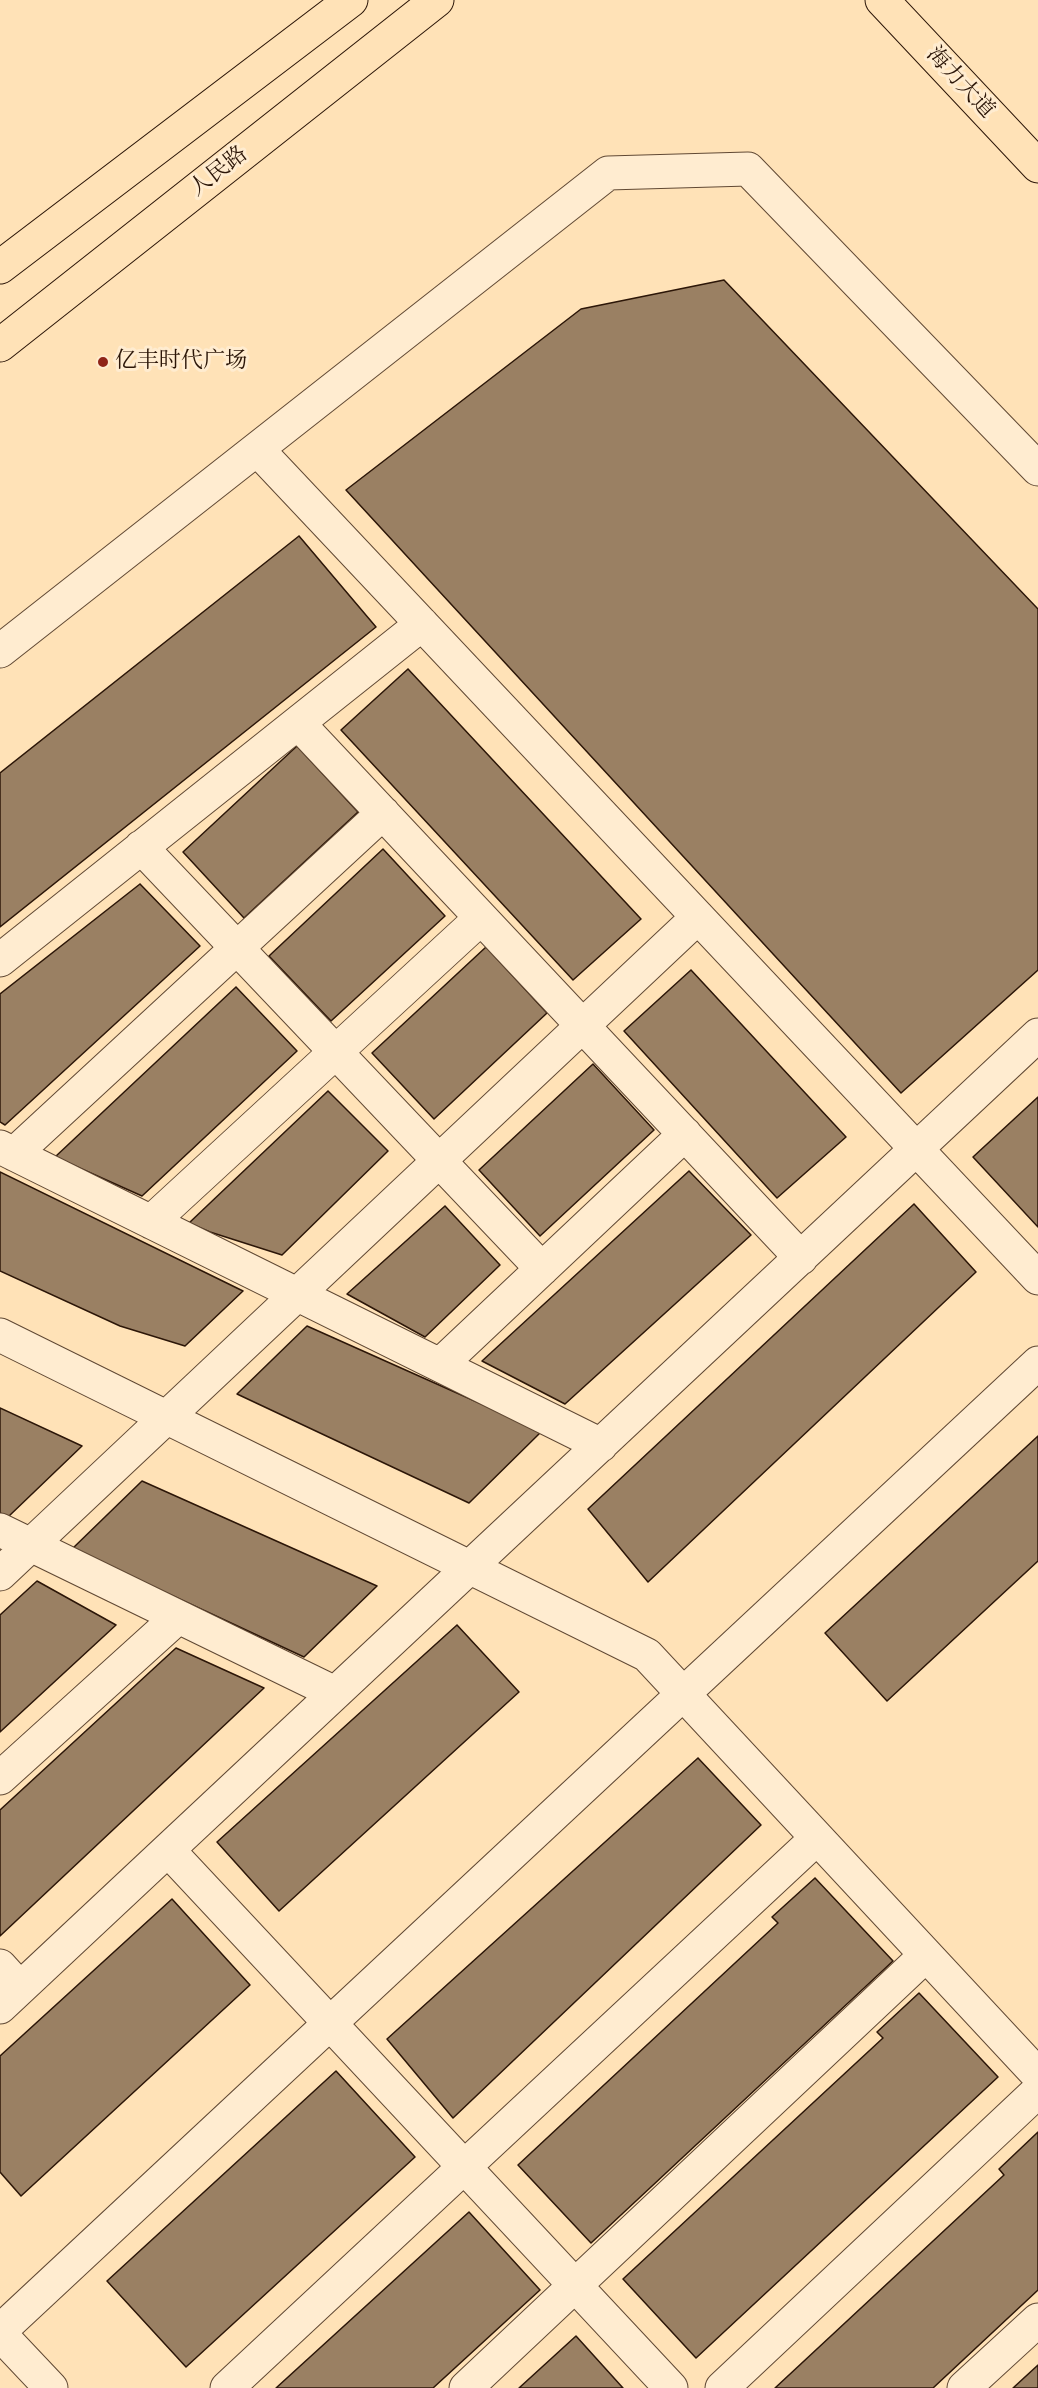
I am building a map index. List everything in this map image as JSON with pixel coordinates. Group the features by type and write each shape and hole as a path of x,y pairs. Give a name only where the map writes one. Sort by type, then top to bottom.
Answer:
{"main road":[{"path":"0,267 351,0"},
{"name":"人民路","path":"0,345 437,0"},
{"name":"海力大道","path":"882,0 1038,166"}],"street":[{"path":"0,651 608,172 748,169 1038,469"},
{"path":"257,449 1038,1278"},
{"path":"0,960 422,624"},
{"path":"298,723 801,1258"},
{"path":"382,813 237,948 7,1150 601,1445"},
{"path":"141,847 542,1269"},
{"path":"0,1574 698,917"},
{"path":"151,1222 481,918"},
{"path":"7,1987 168,1850 1038,1035"},
{"path":"440,1365 685,1134"},
{"path":"0,1335 647,1655 1038,2075"},
{"path":"51,2388 0,2332 1038,1364"},
{"path":"0,1530 335,1693"},
{"path":"0,1778 178,1617"},
{"path":"227,2388 817,1838"},
{"path":"168,1850 671,2388"},
{"path":"466,2388 926,1954"},
{"path":"722,2388 1038,2091"},
{"path":"964,2388 1038,2320"}],"building":[{"path":"724,280 1038,609 1038,970 901,1093 346,490 581,309"},
{"path":"299,536 376,627 0,927 0,773"},
{"path":"408,669 641,919 573,980 341,730"},
{"path":"297,746 358,812 244,918 183,852"},
{"path":"383,849 445,916 331,1021 269,956"},
{"path":"140,884 200,946 5,1125 0,1122 0,994"},
{"path":"486,947 547,1013 434,1119 372,1053"},
{"path":"691,970 846,1137 777,1198 624,1031"},
{"path":"236,987 297,1051 142,1196 55,1157"},
{"path":"593,1064 654,1130 540,1236 479,1170"},
{"path":"328,1091 388,1151 282,1255 189,1223"},
{"path":"1038,1097 1038,1227 973,1157"},
{"path":"689,1171 751,1235 565,1404 482,1361"},
{"path":"0,1172 243,1291 185,1346 120,1326 0,1271"},
{"path":"914,1204 976,1272 648,1582 588,1509"},
{"path":"445,1206 500,1265 425,1337 347,1294"},
{"path":"307,1326 542,1431 469,1503 237,1394"},
{"path":"0,1408 82,1446 8,1517 0,1513"},
{"path":"1038,1436 1038,1561 887,1701 825,1633"},
{"path":"142,1481 377,1586 304,1657 72,1549"},
{"path":"37,1581 116,1625 0,1732 0,1615"},
{"path":"457,1625 519,1692 279,1911 217,1842"},
{"path":"176,1648 264,1688 0,1936 0,1810"},
{"path":"698,1758 761,1825 453,2118 387,2039"},
{"path":"815,1878 893,1961 591,2243 518,2165 778,1923 772,1917"},
{"path":"172,1899 250,1985 21,2196 0,2172 0,2056"},
{"path":"919,1993 998,2077 696,2358 623,2279 883,2038 877,2032"},
{"path":"336,2071 415,2157 186,2367 107,2281"},
{"path":"1038,2132 1038,2290 933,2388 775,2388 1004,2175 999,2169"},
{"path":"469,2212 540,2290 433,2388 276,2388"},
{"path":"576,2336 623,2388 519,2388"},
{"path":"1038,2365 1038,2388 1013,2388"}],"place":[{"name":"亿丰时代广场","path":"103,362"}]}
